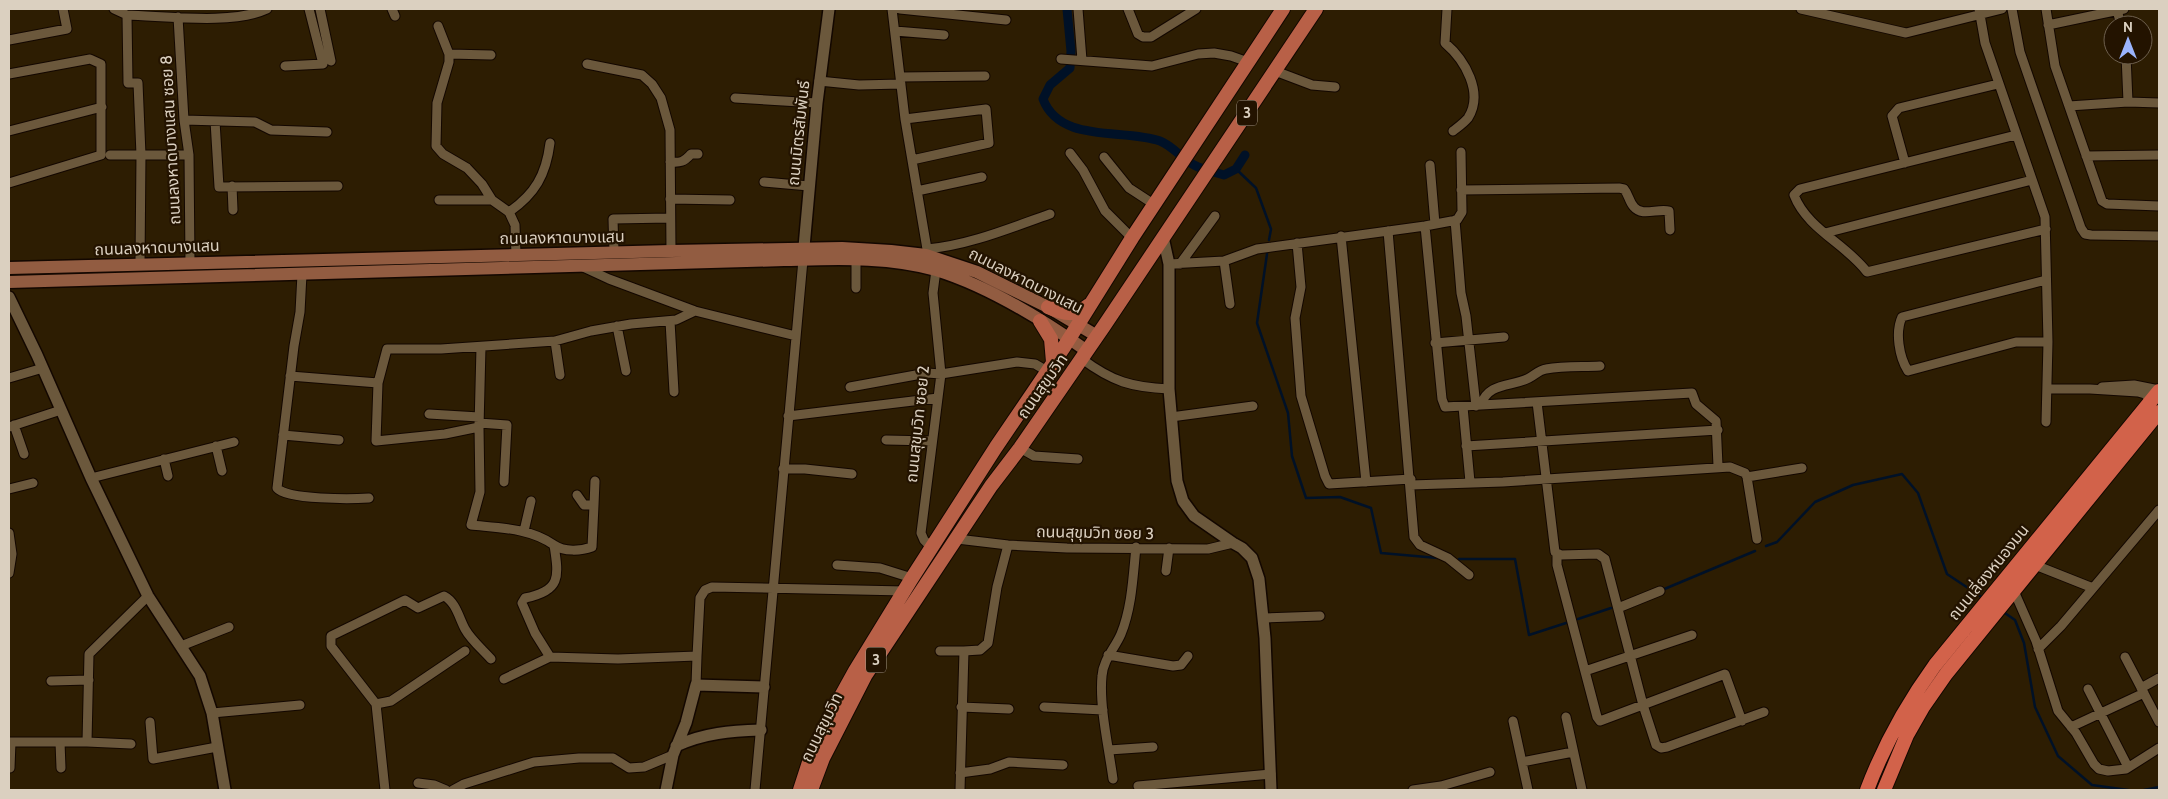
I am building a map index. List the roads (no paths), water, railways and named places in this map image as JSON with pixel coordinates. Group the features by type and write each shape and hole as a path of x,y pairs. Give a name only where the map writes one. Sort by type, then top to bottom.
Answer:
{"highway":[{"name":"ถนนเลี่ยงหนองมน","path":"2008,591 2157,394"},
{"name":"ถนนเลี่ยงหนองมน","path":"1867,790 1894,728 1912,697 1977,624 2035,565 2159,412"},
{"name":"ถนนเลี่ยงหนองมน","path":"1884,790 1906,736 1977,624"}],"main road":[{"name":"ถนนสุขุมวิท","path":"800,790 811,756 834,709 912,578 1283,9"},
{"name":"ถนนสุขุมวิท","path":"812,790 823,758 866,676 991,486 1085,355 1316,9"},
{"name":"ถนนลงหาดบางแสน","path":"9,282 580,266 803,254 842,248 926,252 977,272 1079,324 1097,336"},
{"name":"ถนนลงหาดบางแสน","path":"9,268 670,250 803,254 916,265 962,279 1070,338 1085,355"},
{"path":"1048,308 1068,314 1076,314 1092,303"},
{"path":"1040,321 1051,339 1050,367"}],"street":[{"path":"9,40 67,29 63,9"},
{"path":"114,9 127,15 233,18 257,14 267,9"},
{"path":"285,66 323,64 309,9"},
{"path":"320,9 331,61"},
{"name":"ถนนมิตรสัมพันธ์","path":"803,254 828,9"},
{"path":"892,9 905,118 926,252 980,239 1050,214"},
{"path":"900,9 1006,20"},
{"path":"1078,9 1078,60"},
{"path":"1128,9 1138,34 1143,38 1151,37 1194,10"},
{"path":"1447,9 1445,42 1452,48 1474,90 1472,110 1466,120 1453,131"},
{"path":"1801,9 1906,33 1980,12 2002,9"},
{"path":"2046,9 2055,66 2102,201 2107,204 2159,206"},
{"path":"2048,25 2121,9"},
{"path":"1980,12 2012,10 2020,52 2084,234 2159,236"},
{"path":"1980,12 1985,43 2045,217 2048,342 2046,422"},
{"path":"127,15 128,83 138,83 140,263"},
{"name":"ถนนลงหาดบางแสน ซอย 8","path":"178,17 184,120 189,155 190,262"},
{"path":"438,26 449,54 449,62 438,103 436,146 443,154 467,168 482,184 492,200 509,212 515,225 516,255"},
{"path":"895,31 944,35"},
{"path":"1061,59 1152,66 1198,54 1214,53 1232,56 1248,62"},
{"path":"449,54 491,55"},
{"path":"9,74 90,59 101,64 102,107 101,155 9,183"},
{"path":"587,64 642,75 652,84 661,98 670,130 670,250"},
{"path":"2126,65 2128,102"},
{"path":"1275,71 1312,86 1335,87"},
{"path":"820,81 859,84 985,76"},
{"path":"1905,164 1892,116 1899,108 1998,84"},
{"path":"735,98 817,103"},
{"path":"2069,106 2128,102 2159,103"},
{"path":"9,131 102,107"},
{"path":"905,118 986,109 989,143 912,160"},
{"path":"184,120 255,122 271,130 327,132"},
{"path":"215,121 219,187 338,186"},
{"path":"2016,136 1800,189 1794,195 1798,206 1806,218 1858,260 1867,272 2046,229"},
{"path":"509,212 525,202 545,172 550,143"},
{"path":"1175,264 1224,261 1250,250 1341,236 1425,226 1455,220 1461,215 1461,152"},
{"path":"1070,153 1083,170 1105,211 1132,238"},
{"path":"670,162 679,163 685,161 691,154 698,154"},
{"path":"110,155 189,155"},
{"path":"2086,156 2159,155"},
{"path":"1104,157 1129,188 1155,205"},
{"path":"1430,165 1435,224"},
{"path":"917,191 982,178"},
{"path":"1825,233 2032,180"},
{"path":"764,182 809,186"},
{"path":"232,186 233,210"},
{"path":"1461,190 1619,188 1624,189 1632,205 1639,211 1669,211 1670,230"},
{"path":"670,199 730,200"},
{"path":"439,200 492,200"},
{"path":"1175,264 1214,216"},
{"path":"614,252 613,219 670,218"},
{"path":"1455,220 1461,293 1478,405"},
{"path":"1425,226 1435,343 1443,404 1449,408 1692,393 1696,404 1716,421 1718,430 1718,466"},
{"path":"1388,231 1411,482 1414,537 1420,545 1448,558 1469,575"},
{"path":"1341,236 1366,482"},
{"path":"1163,237 1175,264 1169,388 1177,481 1183,501 1194,516 1242,548 1252,558 1259,579 1266,647 1271,790"},
{"path":"1298,243 1301,287 1295,318 1304,408 1308,416 1321,466 1329,484 1545,479 1718,466 1745,472 1757,539"},
{"path":"755,790 782,470 803,254"},
{"path":"856,260 856,288"},
{"path":"1224,261 1230,304"},
{"path":"580,266 609,279 695,311 796,336"},
{"name":"ถนนสุขุมวิท ซอย 2","path":"932,547 924,540 921,533 941,374 933,293 936,270"},
{"path":"302,274 300,312 277,484 280,491 328,499 369,498"},
{"path":"2046,280 1902,317 1899,324 1902,361 1908,371 2016,342 2048,342"},
{"path":"9,297 43,368 91,478 148,596 200,676 212,713 225,790"},
{"path":"479,422 445,434 376,440 378,383 387,348 481,347 555,342 617,326 676,320 695,311"},
{"path":"670,321 674,392"},
{"path":"617,326 626,371"},
{"path":"1435,343 1504,337"},
{"path":"555,342 560,375"},
{"path":"481,347 480,492 471,525 524,531 541,536 559,548 582,550 592,547 594,538 595,481"},
{"path":"1085,355 1108,376 1126,384 1139,387 1169,388"},
{"path":"850,387 926,373 941,374 1017,362 1050,367"},
{"path":"1478,405 1492,390 1529,378 1542,370 1600,366"},
{"path":"9,378 43,368"},
{"path":"290,376 378,383"},
{"path":"2047,389 2090,389 2157,394"},
{"path":"788,416 938,398"},
{"path":"1537,402 1540,442 1557,564 1597,717 1600,721 1724,674 1742,721"},
{"path":"1171,417 1253,406"},
{"path":"1463,407 1470,482"},
{"path":"24,454 12,426 61,410"},
{"path":"429,414 507,425 504,482"},
{"path":"1466,446 1718,430"},
{"path":"284,435 339,440"},
{"path":"886,440 932,441"},
{"path":"91,478 234,442"},
{"path":"216,446 222,471"},
{"path":"1020,448 1034,456 1078,459"},
{"path":"164,459 168,476"},
{"path":"1747,477 1802,468"},
{"path":"782,470 852,474"},
{"path":"9,489 33,483"},
{"path":"577,495 584,505 594,505"},
{"path":"524,531 531,501"},
{"path":"2038,649 2159,510"},
{"path":"9,533 12,554 9,573"},
{"name":"ถนนสุขุมวิท ซอย 3","path":"957,539 1008,545 1067,548 1208,549 1233,543"},
{"path":"550,657 535,633 522,603 525,598 546,593 554,586 558,566 554,545"},
{"path":"940,651 980,650 988,643 997,587 1008,545"},
{"path":"1113,779 1104,710 1102,675 1108,655 1120,635 1128,612 1136,547"},
{"path":"1166,572 1169,548"},
{"path":"1557,554 1566,556 1593,553 1605,559 1643,705 1656,745 1661,748 1764,712"},
{"path":"2035,565 2093,588"},
{"path":"836,566 880,568 912,578"},
{"path":"666,790 674,750 686,723 696,685 700,598 704,590 712,587 905,591"},
{"path":"1618,608 1660,591"},
{"path":"2008,591 2038,649 2058,711 2071,727 2094,764 2100,769 2108,771 2128,767 2159,748"},
{"path":"87,742 89,654 148,596"},
{"path":"385,790 376,704 331,646 331,636 405,600 418,608 440,596 448,598 456,609 466,630 491,659"},
{"path":"1263,618 1320,616"},
{"path":"181,646 228,627"},
{"path":"1585,671 1692,635"},
{"path":"376,704 391,702 465,651"},
{"path":"960,790 964,651"},
{"path":"1108,655 1173,666 1181,665 1188,656"},
{"path":"504,679 550,657 618,659 697,656"},
{"path":"2125,657 2159,722"},
{"path":"2071,727 2101,714 2143,691 2159,678"},
{"path":"51,681 89,680"},
{"path":"696,685 764,687"},
{"path":"2088,689 2128,767"},
{"path":"212,713 300,705"},
{"path":"961,707 1009,709"},
{"path":"1044,707 1104,710"},
{"path":"1566,717 1582,790"},
{"path":"1513,721 1528,790"},
{"path":"150,722 153,759 217,748"},
{"path":"453,790 464,784 534,762 579,758 613,758 629,768 644,767 704,735 760,730"},
{"path":"10,768 10,742 131,744"},
{"path":"60,742 61,768"},
{"path":"1109,750 1153,747"},
{"path":"1522,762 1574,752"},
{"path":"960,773 990,769 1009,762 1063,765"},
{"path":"1413,790 1442,788 1490,772"},
{"path":"1138,786 1270,774"},
{"path":"418,783 434,785 446,790"}],"waterway":[{"path":"1067,9 1071,51 1070,68 1050,85 1043,99 1051,113 1063,123 1078,129 1094,132 1145,137 1160,141 1194,165 1224,175 1236,169 1245,155"},
{"path":"1236,169 1256,188 1271,229 1269,240"},
{"path":"1267,254 1257,323 1288,413 1292,456 1306,498 1340,497 1371,508 1381,553 1438,558"},
{"path":"1766,546 1777,542 1815,502 1853,485 1902,474 1918,493 1947,574 1983,598"},
{"path":"1662,590 1755,551"},
{"path":"1459,559 1515,559 1529,635 1566,623"},
{"path":"1578,619 1611,608"},
{"path":"2002,611 2015,620 2024,643 2035,707 2058,756 2092,785 2128,790"},
{"path":"2144,790 2159,787"}]}
